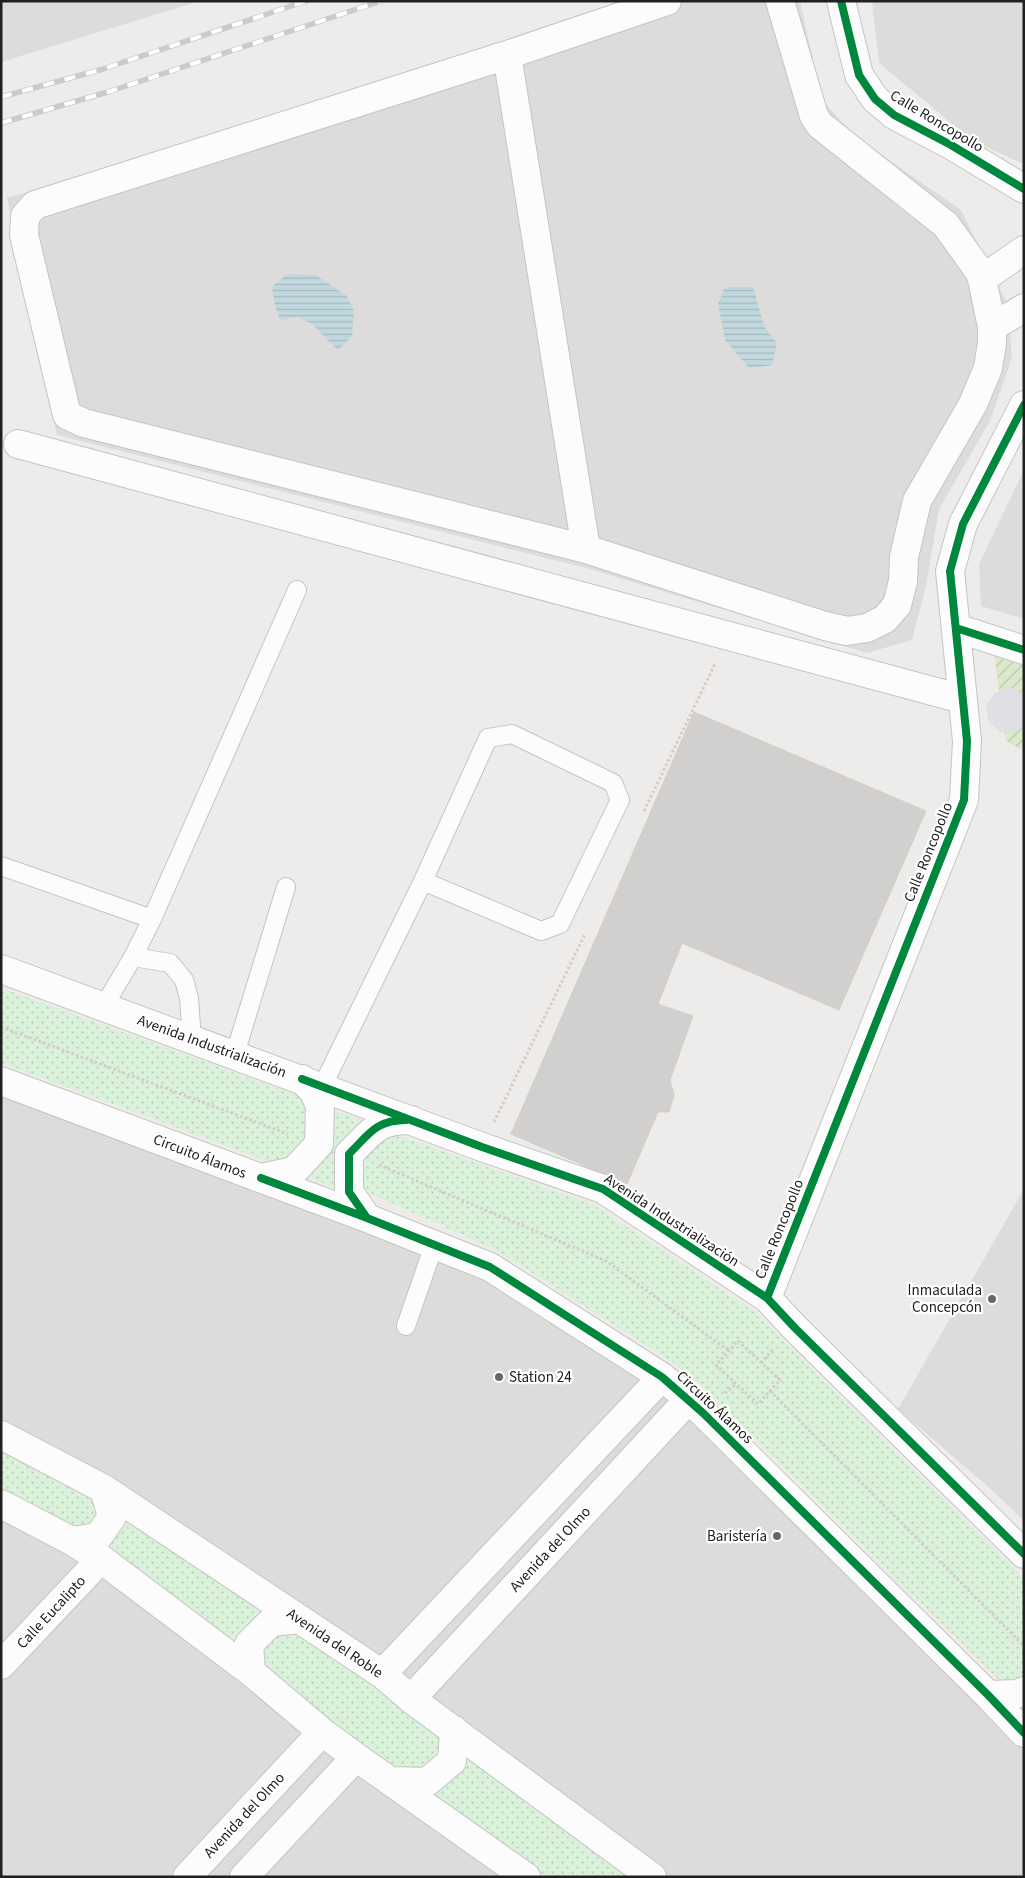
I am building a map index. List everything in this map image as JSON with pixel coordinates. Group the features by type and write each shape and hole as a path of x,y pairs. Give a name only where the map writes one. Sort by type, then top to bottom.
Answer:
{"street":[{"path":"667,1 507,55 35,205 25,216 24,235 67,415 93,426 586,549 825,626 846,631 867,628 885,619 897,606 904,581 904,558 917,501 973,404 988,368 992,343 992,327 979,271 946,225 820,125 814,116 780,1"},
{"name":"Calle Roncopollo","path":"840,1 859,75 875,99 894,115 950,145 1024,189"},
{"path":"507,55 586,549"},
{"path":"982,279 1024,250"},
{"path":"992,327 1024,308"},
{"name":"Calle Roncopollo","path":"767,1298 964,800 967,742 950,571 963,524 1024,405"},
{"path":"18,444 962,699"},
{"path":"956,628 1024,650"},
{"name":"Avenida Industrialización","path":"1,969 482,1147 603,1189 767,1298 809,1342 1024,1554"},
{"name":"Circuito Álamos","path":"1,1081 367,1218 490,1267 662,1377 689,1399 988,1694 1024,1733"},
{"path":"261,1178 294,1171 319,1144 320,1106 312,1083"},
{"path":"367,1218 350,1192 349,1154 378,1125 393,1120 411,1120"},
{"path":"382,1674 662,1377"},
{"name":"Avenida del Olmo","path":"411,1699 689,1399"},
{"name":"Avenida del Roble","path":"1,1435 104,1489 382,1674 411,1699 652,1877"},
{"path":"72,1541 98,1537 112,1517 104,1489"},
{"path":"1,1504 72,1541 101,1559 251,1672 322,1732 526,1877"},
{"name":"Calle Eucalipto","path":"1,1665 101,1559"},
{"path":"251,1672 249,1644 271,1622 300,1620"},
{"path":"988,1694 1017,1694 1024,1690"},
{"path":"391,1781 427,1782 452,1761 454,1730"},
{"name":"Avenida del Olmo","path":"187,1877 322,1732"},
{"path":"244,1877 356,1757"}],"lane":[{"path":"104,1006 133,957 152,919 297,590"},
{"path":"312,1083 423,881 488,738 512,734 613,783 620,800 560,924 541,932 423,881"},
{"path":"1,866 152,919"},
{"path":"235,1054 286,887"},
{"path":"133,957 170,963 184,980 190,998 192,1039"},
{"path":"406,1326 434,1245"}],"path":[{"path":"738,1341 780,1380 770,1391 758,1404 716,1365 738,1341"},
{"path":"770,1391 1024,1646"}],"shaded area":[{"path":"1,1 200,1 1,62"},
{"path":"665,1 800,1 822,100 856,137 961,210 1008,305 1012,358 990,421 939,509 926,586 912,640 867,653 586,568 57,435 7,198 502,45"},
{"path":"872,1 1024,1 1024,164 973,141 879,63"},
{"path":"1024,470 1024,619 981,606 979,564"},
{"path":"1011,688 1024,695 1024,726 1017,732 1000,732 988,721 986,705 996,692"},
{"path":"1,1081 490,1267 662,1377 1024,1733 1024,1877 1,1877"},
{"name":"Inmaculada Concepcón","path":"1024,1189 1024,1433 993,1491 898,1409"},
{"path":"1024,1433 1024,1521 993,1491"}],"green space":[{"path":"994,654 1024,663 1024,751 1006,741"},
{"path":"1,988 305,1098 309,1140 289,1163 270,1162 1,1063"},
{"path":"329,1109 368,1122 339,1190 302,1174"},
{"path":"392,1133 594,1205 755,1312 1024,1578 1024,1681 1000,1681 702,1386 672,1362 498,1251 358,1188 357,1157"},
{"path":"1,1435 104,1489 652,1877 526,1877 1,1504"}],"water":[{"path":"287,274 315,275 346,295 354,311 352,336 338,350 312,324 299,317 280,320 272,287"},
{"path":"725,287 753,287 764,326 777,343 772,365 749,368 725,340 718,304"}],"building":[{"path":"694,712 926,811 839,1010 682,943 658,1004 693,1016 670,1080 674,1095 669,1112 658,1112 627,1184 511,1134"}],"railway":[{"path":"1,97 103,69 306,1"},
{"path":"1,123 108,92 381,1"}],"cycle path":[{"path":"841,1 859,75 875,99 894,115 951,145 1024,189"},
{"path":"767,1298 964,800 967,741 950,571 963,524 1024,405"},
{"path":"956,628 1024,650"},
{"path":"302,1079 482,1147 603,1189 767,1298 1024,1554"},
{"path":"367,1218 349,1192 349,1154 368,1134 380,1125 387,1122 406,1120"},
{"path":"261,1178 490,1267 662,1377 703,1413 1024,1733"}],"place":[{"name":"Inmaculada Concepcón","path":"992,1299"},
{"name":"Station 24","path":"499,1377"},
{"name":"Baristería","path":"777,1536"}]}
